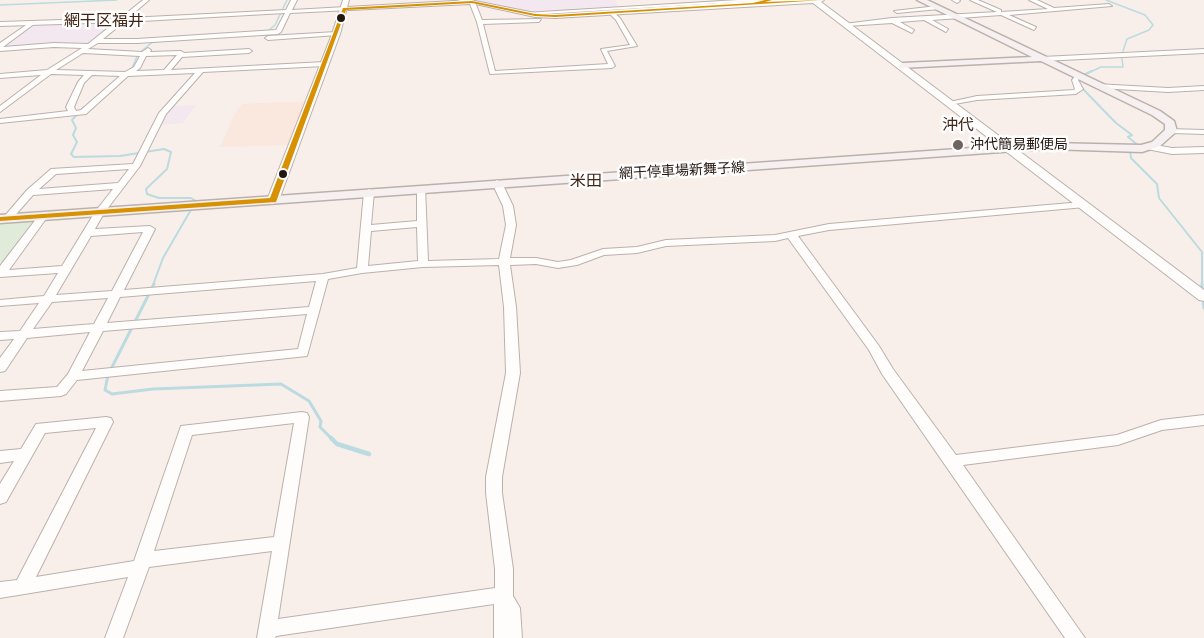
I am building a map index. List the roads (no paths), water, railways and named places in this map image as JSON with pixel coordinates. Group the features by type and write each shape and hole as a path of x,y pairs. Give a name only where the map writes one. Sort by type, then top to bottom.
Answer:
{"main road":[{"path":"921,0 1164,118 1170,123 1171,132 1150,147"},
{"path":"903,66 1042,59"},
{"name":"網干停車場新舞子線","path":"4,218 1009,148 1049,146 1133,150 1150,147"}],"street":[{"path":"0,110 49,72 97,41 146,0"},
{"path":"257,36 278,32 294,0"},
{"path":"460,0 547,16 771,1"},
{"path":"620,0 625,8"},
{"path":"814,0 1082,205 1203,294"},
{"path":"527,13 821,0"},
{"path":"973,0 1034,28"},
{"path":"1070,0 1089,7"},
{"path":"1028,1 1055,9"},
{"path":"0,24 290,12 345,5 472,2"},
{"path":"472,2 480,22 492,73 612,66 603,50 634,46 612,13"},
{"path":"273,200 345,5"},
{"path":"847,24 1109,6"},
{"path":"902,19 890,12 938,8"},
{"path":"480,22 540,20 547,16"},
{"path":"923,18 946,30"},
{"path":"891,20 912,31"},
{"path":"0,47 32,23"},
{"path":"97,41 336,34"},
{"path":"241,68 257,36"},
{"path":"0,121 76,113 123,74 137,68 140,54 159,39"},
{"path":"0,47 90,46"},
{"path":"82,51 140,54 181,53 180,55 249,51"},
{"path":"1042,59 1204,51"},
{"path":"166,72 180,55"},
{"path":"0,76 49,72 123,74 325,64"},
{"path":"0,368 48,299 100,212 136,166 163,113 201,70"},
{"path":"76,113 70,107 81,82 89,74"},
{"path":"949,103 976,98 1076,92 1079,89 1075,80 1077,76"},
{"path":"1099,86 1176,90 1204,88"},
{"path":"1171,132 1204,132"},
{"path":"1150,147 1172,151 1204,150"},
{"path":"4,218 54,171 136,166"},
{"path":"497,183 508,206 511,225 504,261 510,307 513,373 494,477 504,569 503,638"},
{"path":"30,192 119,186"},
{"path":"422,189 423,264"},
{"path":"362,270 369,192"},
{"path":"0,303 324,277 362,270 423,264 536,261 558,265 573,263 603,252 637,250 666,243 792,236 829,227 1082,205"},
{"path":"0,274 43,216"},
{"path":"365,228 422,224"},
{"path":"0,396 61,391 73,376 150,229 87,233"},
{"path":"792,236 875,349 887,371 1076,638"},
{"path":"0,274 66,269"},
{"path":"73,376 303,353 313,310 324,277"},
{"path":"0,336 313,310"},
{"path":"114,638 142,564 186,430 302,417 267,634 504,595"},
{"path":"951,461 1118,440 1161,426 1204,420"},
{"path":"0,498 41,428 106,422 22,587"},
{"path":"0,457 26,454"},
{"path":"0,590 142,564 281,543"},
{"path":"504,595 511,608 513,638"}],"waterway":[{"path":"0,5 117,0"},
{"path":"268,31 275,25 287,0"},
{"path":"1106,0 1145,15 1153,25 1149,30 1127,39 1123,51"},
{"path":"126,73 132,68 138,54 155,40"},
{"path":"1088,73 1101,67 1123,67 1122,59"},
{"path":"110,85 128,71"},
{"path":"1081,76 1092,71"},
{"path":"1081,87 1116,123 1132,135 1128,137 1139,146"},
{"path":"84,107 72,120 76,128 73,135 77,142 71,154 74,157 120,156 164,149 171,152 167,169 146,189 147,194 159,198 191,198 196,201 163,258 153,285"},
{"path":"1130,150 1131,158 1157,184 1159,198 1202,252 1202,291"},
{"path":"154,284 108,375 105,390 112,394 153,389 281,384 309,401 321,421 320,427 337,444 369,454"},
{"path":"1203,298 1204,308"}],"place":[{"name":"沖代簡易郵便局","path":"958,145"}],"district":[{"name":"網干区福井","path":"104,21"},
{"name":"沖代","path":"958,125"},
{"name":"米田","path":"586,181"}]}
